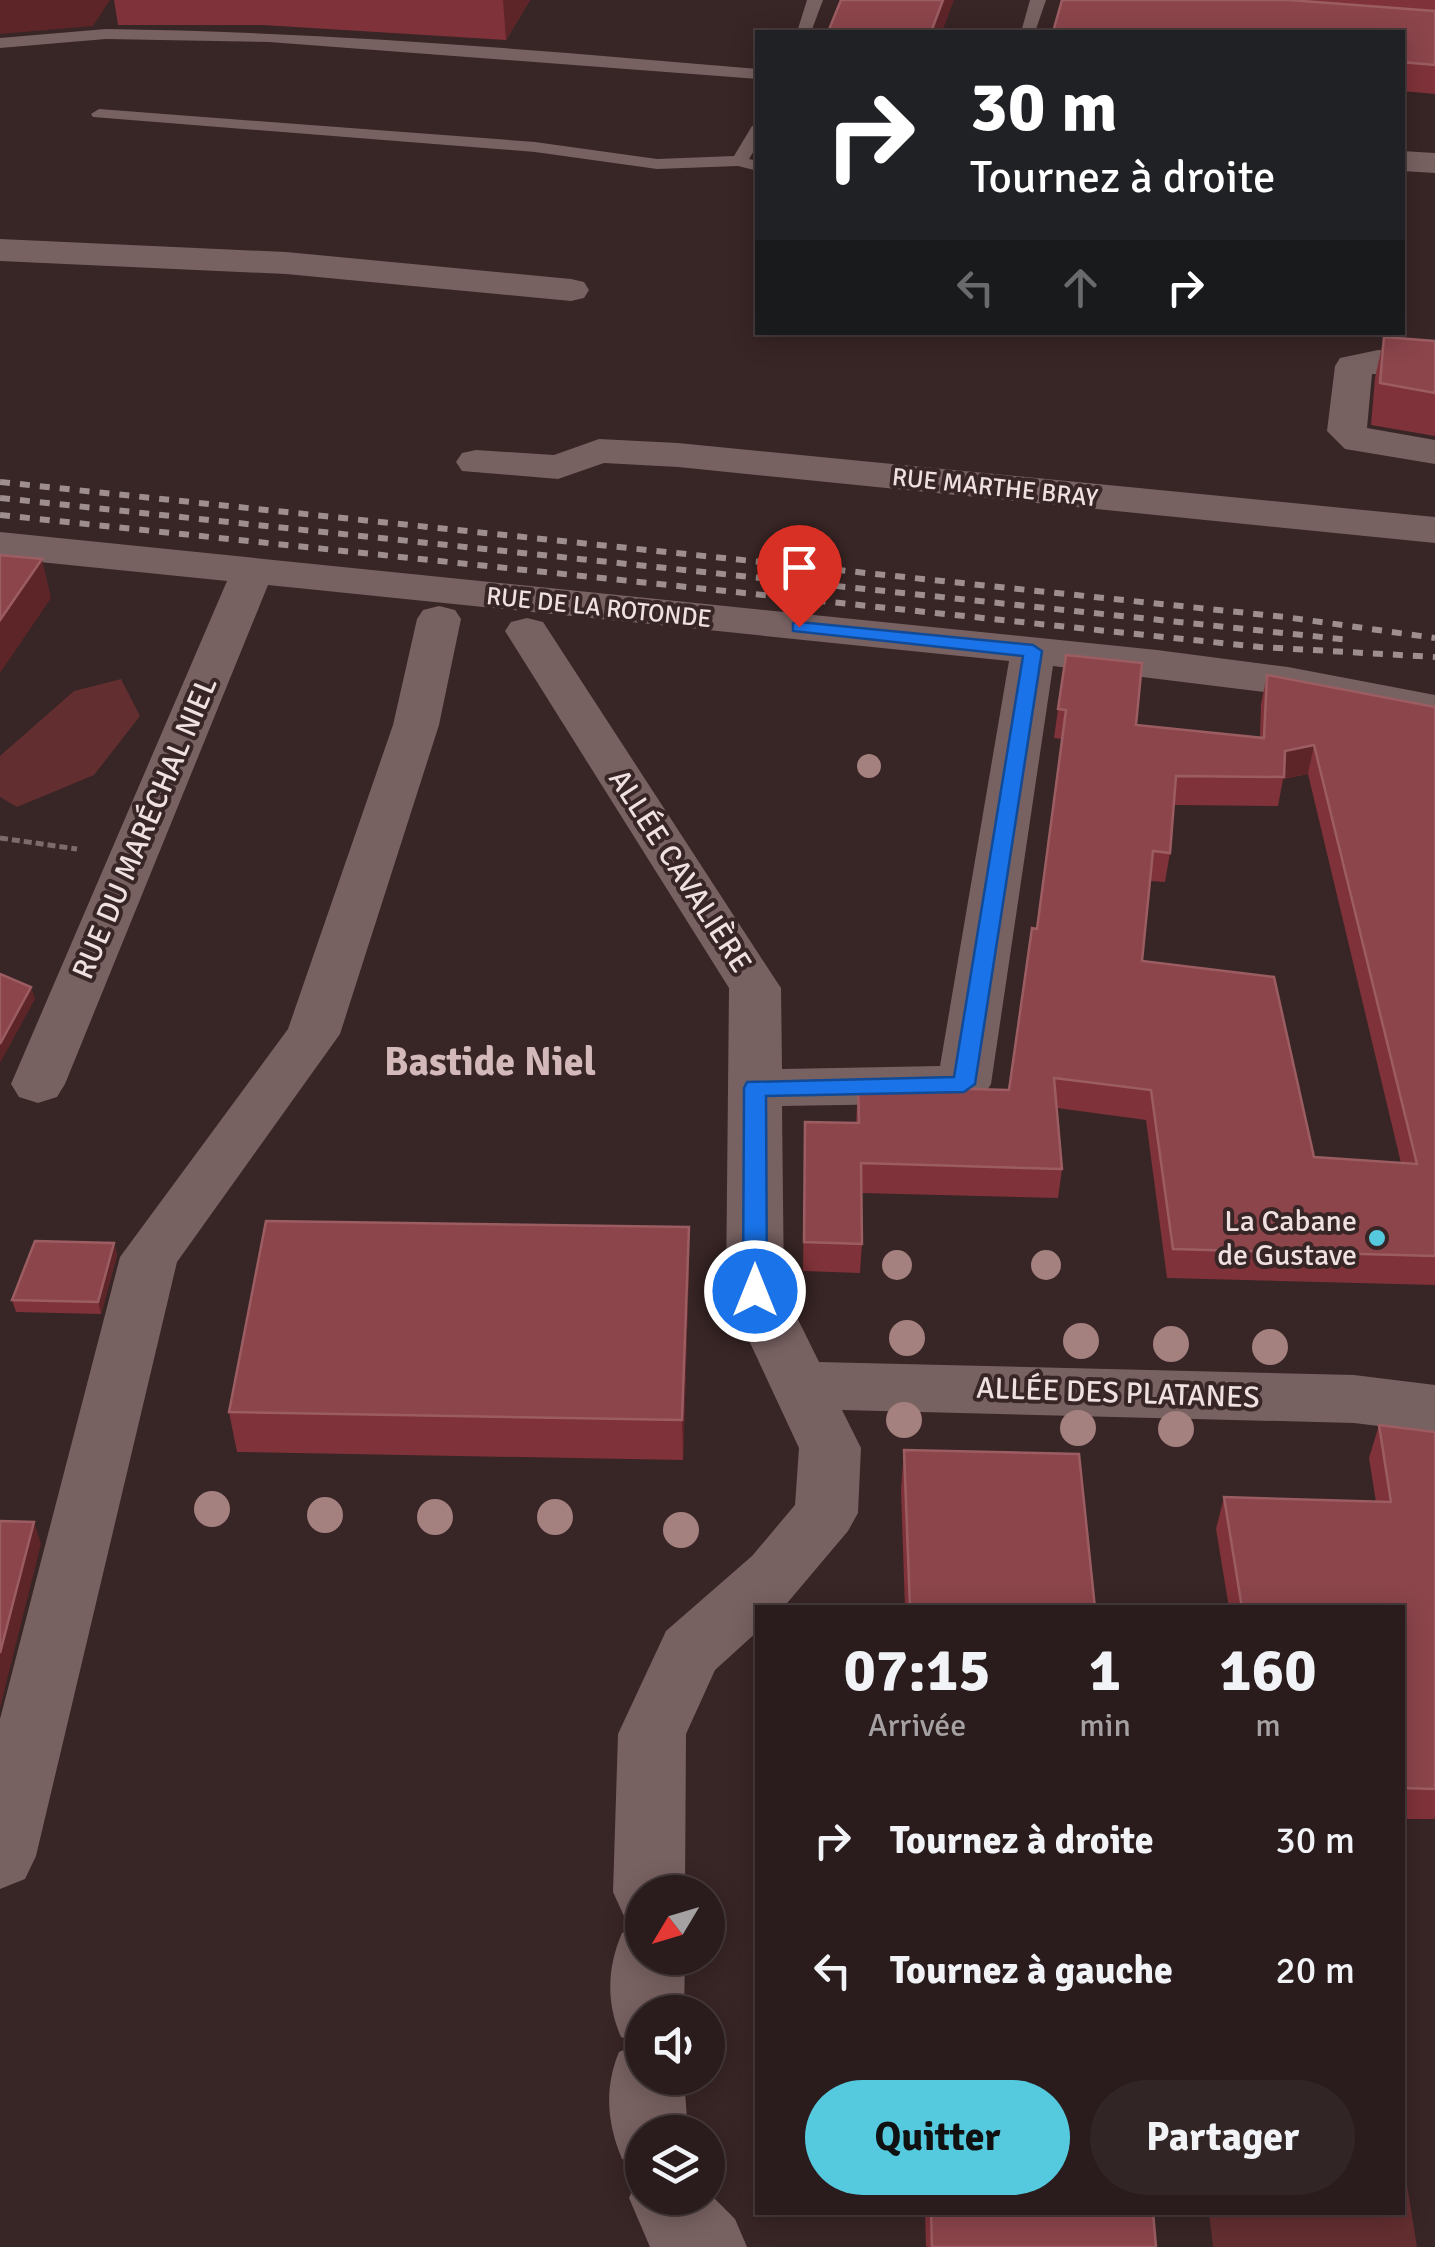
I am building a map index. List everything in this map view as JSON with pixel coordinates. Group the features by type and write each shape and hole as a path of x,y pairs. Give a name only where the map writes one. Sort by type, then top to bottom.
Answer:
{"street":[{"path":"1405,161 1435,164"},
{"path":"0,250 179,254 463,277 571,290"},
{"path":"1435,366 1378,361 1354,366 1347,430 1359,440 1374,444 1435,452"},
{"name":"RUE MARTHE BRAY","path":"476,462 558,468 599,451 678,455 1435,530"},
{"name":"RUE DE LA ROTONDE","path":"0,544 1033,651 1288,681 1435,709"},
{"name":"RUE DU MARÉCHAL NIEL","path":"38,1084 252,572"},
{"path":"0,1856 148,1258 313,1034 416,726 439,619"},
{"name":"ALLÉE CAVALIÈRE","path":"527,632 755,988 755,1291 830,1448 826,1513 774,1575 690,1652 652,1734 650,1875"},
{"path":"755,1088 964,1084 1033,651"},
{"name":"ALLÉE DES PLATANES","path":"800,1384 1354,1399 1435,1408"},
{"path":"674,2215 707,2247"}],"lane":[{"path":"805,30 815,0"},
{"path":"1029,30 1038,0"},
{"path":"104,34 103,26 112,13"},
{"path":"0,43 104,34 368,40 755,74"},
{"path":"99,114 535,147 657,164 739,161 755,165"},
{"path":"739,161 755,135"}],"path":[{"path":"0,838 133,856"}],"shaded area":[{"path":"121,679 140,716 94,775 17,807 0,797 0,756 74,691"},
{"path":"1405,2172 1417,2247 1213,2247 1209,2215 1405,2215"}],"building":[{"path":"841,0 943,0 932,30 829,30"},
{"path":"1062,0 1289,0 1435,11 1435,65 1405,62 1405,30 1054,30"},
{"path":"1384,337 1435,341 1435,393 1380,383"},
{"path":"0,555 42,559 0,620"},
{"path":"1066,655 1142,663 1136,725 1264,738 1267,675 1435,707 1435,1256 1173,1249 1151,1090 1054,1078 1062,1169 861,1163 862,1244 804,1242 805,1122 859,1123 858,1086 1009,1090 1032,928 1037,929 1066,710 1058,709","holes":["1314,745 1417,1164 1314,1157 1274,977 1142,961 1153,851 1170,853 1176,776 1284,777 1285,751"]},
{"path":"0,974 31,987 0,1044"},
{"path":"266,1221 689,1227 682,1420 229,1412"},
{"path":"35,1241 114,1243 98,1302 12,1300"},
{"path":"1379,1425 1435,1432 1435,1789 1405,1788 1405,1605 1242,1605 1224,1497 1391,1502"},
{"path":"904,1450 1079,1454 1095,1605 910,1605"},
{"path":"0,1521 34,1522 0,1653"},
{"path":"931,2215 1153,2215 1156,2247 932,2247"}],"railway":[{"path":"0,482 1285,617 1435,638"},
{"path":"0,498 1350,640"},
{"path":"0,515 1260,647 1435,657"}],"place":[{"name":"La Cabane de Gustave","path":"1377,1238"}],"district":[{"name":"Bastide Niel","path":"490,1062"}],"route":[{"path":"755,1291 755,1088 964,1084 1033,651 799,627"}]}
